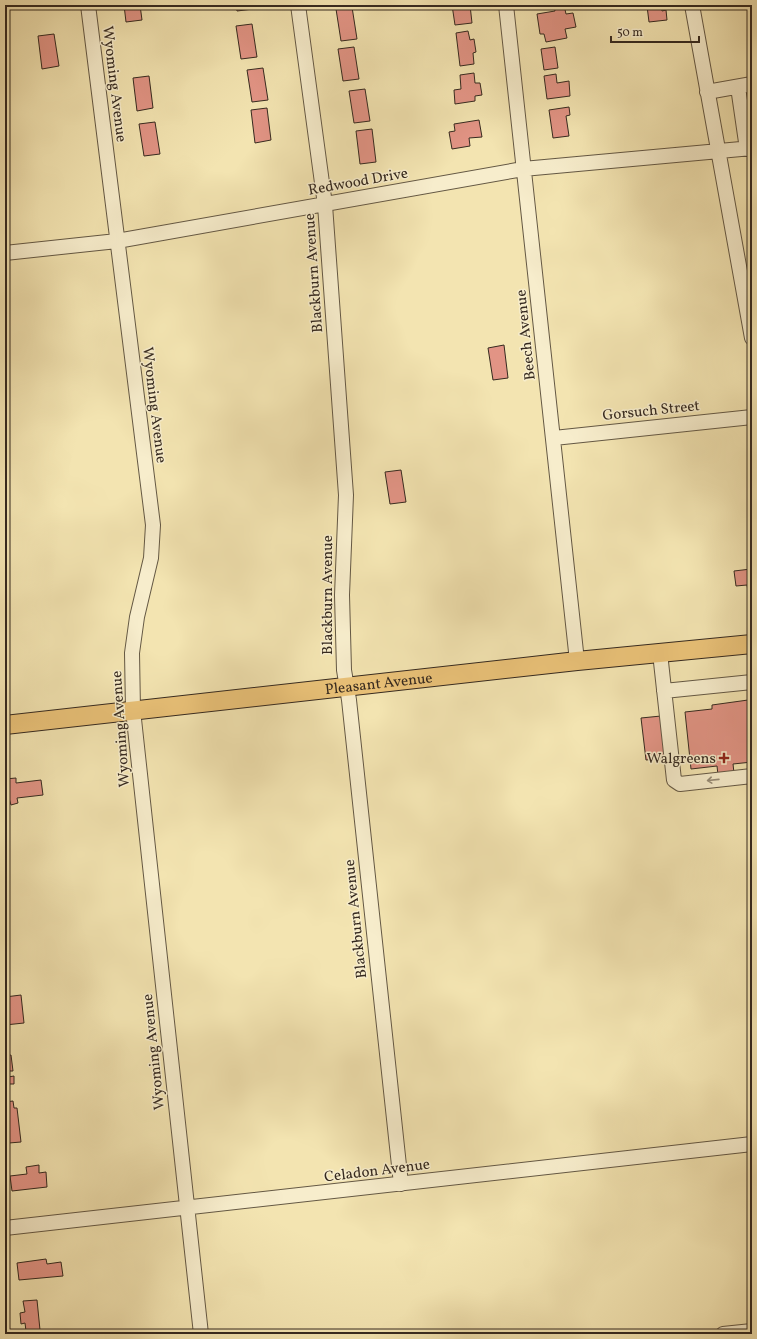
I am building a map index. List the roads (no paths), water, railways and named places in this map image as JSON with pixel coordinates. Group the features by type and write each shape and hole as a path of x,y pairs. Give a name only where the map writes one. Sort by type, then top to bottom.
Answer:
{"main road":[{"name":"Pleasant Avenue","path":"5,725 577,661 752,644"}],"street":[{"name":"Wyoming Avenue","path":"88,5 153,525 151,558 137,617 132,653 133,710 201,1334"},
{"name":"Blackburn Avenue","path":"298,5 325,205 346,495 342,595 344,670 401,1184"},
{"name":"Beech Avenue","path":"506,5 577,661"},
{"path":"692,5 718,152 748,294 752,338"},
{"path":"707,92 752,84"},
{"path":"738,87 750,149"},
{"name":"Redwood Drive","path":"5,253 117,241 523,169 750,149"},
{"name":"Gorsuch Street","path":"554,438 752,416"},
{"path":"660,653 674,780 680,784 752,776"},
{"path":"664,691 752,682"},
{"name":"Celadon Avenue","path":"5,1228 188,1209 752,1144"},
{"path":"723,1334 752,1331"}],"place":[{"name":"Walgreens","path":"724,758"}]}
